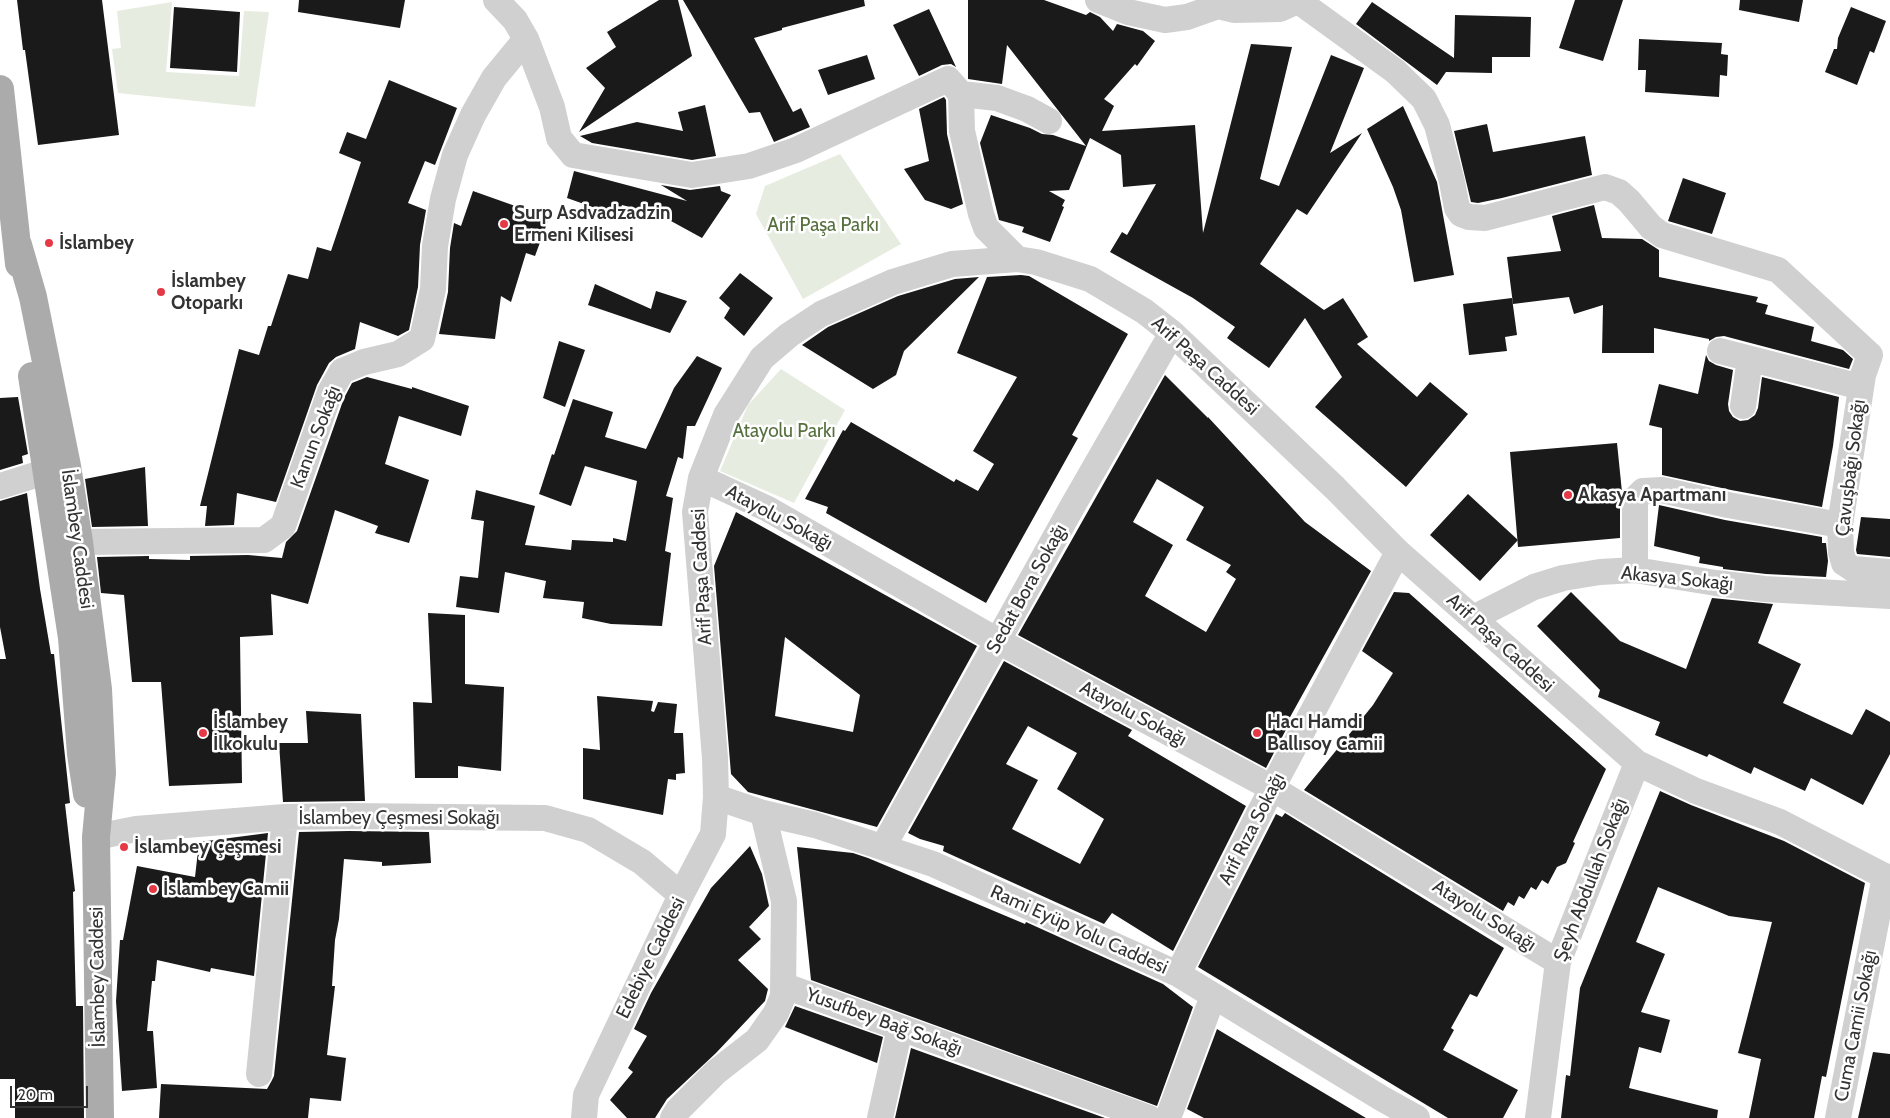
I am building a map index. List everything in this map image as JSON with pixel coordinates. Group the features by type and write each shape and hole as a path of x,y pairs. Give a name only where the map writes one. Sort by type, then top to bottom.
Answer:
{"main road":[{"name":"İslambey Caddesi","path":"0,89 18,246 33,297 56,469 59,548 72,638 81,754 96,837"},
{"name":"İslambey Caddesi","path":"56,469 79,542 98,689 102,773 96,837 100,1118"}],"street":[{"path":"496,0 514,20 526,39 552,107 559,138 573,155 692,175 749,166 796,150 948,79 961,94 962,131 986,228 1017,259"},
{"path":"1098,0 1128,12 1165,20 1187,17 1218,6 1235,10 1280,9 1298,0 1395,71 1424,99 1437,125 1457,208 1461,214 1484,218 1605,186 1619,192 1629,201 1650,227 1662,235 1778,270 1880,354"},
{"name":"Kanun Sokağı","path":"79,542 264,540 283,526 330,392 342,371 364,362 398,354 422,339 433,290 435,246 443,199 455,155 473,115 494,78 526,39"},
{"path":"961,94 997,98 1027,109 1049,121"},
{"name":"Arif Paşa Caddesi","path":"716,798 715,758 695,512 701,478 726,415 762,358 821,314 918,273 952,264 1017,259 1036,262 1090,279 1144,311 1172,333 1335,488 1398,552 1636,763 1696,790 1780,822 1888,878"},
{"name":"Sedat Bora Sokağı","path":"884,847 1172,333"},
{"path":"1720,351 1862,387"},
{"name":"Çavuşbağı Sokağı","path":"1880,354 1862,375 1862,387 1840,525 1841,552 1844,563 1853,569 1890,572"},
{"path":"1743,406 1750,359"},
{"path":"0,486 56,469"},
{"name":"Atayolu Sokağı","path":"701,478 768,509 998,641 1272,788 1558,962"},
{"path":"1635,570 1635,499 1643,491 1662,490 1728,505 1840,525"},
{"name":"Arif Rıza Sokağı","path":"1178,974 1272,788 1398,552"},
{"name":"Akasya Sokağı","path":"1473,618 1534,587 1563,578 1600,572 1635,570 1765,589 1890,596"},
{"name":"Şeyh Abdullah Sokağı","path":"1538,1118 1558,962 1636,763"},
{"name":"Rami Eyüp Yolu Caddesi","path":"716,798 763,813 816,825 933,864 1178,974 1412,1117"},
{"name":"Edebiye Caddesi","path":"584,1118 586,1095 681,895 713,834 716,798"},
{"name":"Yusufbey Bağ Sokağı","path":"763,813 784,901 785,986 1149,1118"},
{"name":"İslambey Çeşmesi Sokağı","path":"96,837 136,829 285,818 349,816 545,818 588,830 642,862 681,895"},
{"path":"258,1074 285,818"},
{"name":"Cuma Camii Sokağı","path":"1838,1118 1888,878"},
{"path":"673,1118 678,1110 716,1072 757,1040 776,1013 784,996 785,986"},
{"path":"1168,1118 1213,996"},
{"path":"880,1118 900,1028"}],"green space":[{"path":"172,2 166,72 239,76 244,11 269,12 255,107 118,93 112,49 121,48 117,11"},
{"name":"Arif Paşa Parkı","path":"840,154 901,244 803,299 756,214 765,186"},
{"name":"Atayolu Parkı","path":"781,369 845,410 794,503 720,471 748,405"}],"building":[{"path":"17,0 102,0 119,135 38,145"},
{"path":"299,0 405,0 400,28 298,12"},
{"path":"659,0 678,0 692,56 579,132 605,88 586,68 616,47 607,32"},
{"path":"683,0 864,0 865,6 782,28 782,30 754,38 793,112 801,108 810,127 774,142 760,112 749,113"},
{"path":"968,0 1044,0 1086,15 1090,12 1100,17 1113,31 1117,24 1143,31 1155,41 1137,66 1135,64 1104,99 1114,106 1102,131 1195,125 1203,233 1251,44 1292,47 1260,179 1279,186 1331,55 1364,68 1330,153 1362,133 1307,215 1297,209 1260,264 1324,310 1343,298 1368,337 1357,344 1417,397 1430,382 1468,414 1406,487 1315,407 1342,377 1305,318 1269,368 1227,338 1235,327 1193,298 1110,252 1122,232 1127,235 1156,184 1123,187 1121,155 1090,138 1069,190 1049,191 1065,200 1050,242 1022,232 1024,227 999,220 980,143 991,115 1042,134 1053,135 1086,146 1007,45 1002,84 968,79"},
{"path":"1575,0 1623,0 1603,61 1559,48"},
{"path":"1740,0 1803,0 1799,22 1739,10"},
{"path":"1372,2 1454,58 1455,15 1531,17 1530,57 1492,57 1492,73 1446,72 1437,85 1356,24"},
{"path":"174,7 240,12 237,72 170,68"},
{"path":"1851,7 1886,21 1874,53 1870,51 1857,85 1825,72 1834,49 1837,49 1838,38"},
{"path":"929,9 956,67 951,64 942,65 919,76 893,25"},
{"path":"1639,39 1722,43 1721,54 1728,55 1727,76 1720,75 1719,97 1645,92 1646,70 1638,70"},
{"path":"867,55 875,79 828,95 818,70"},
{"path":"389,80 457,108 435,165 425,161 408,203 426,210 420,245 418,287 409,330 398,336 360,322 355,349 336,357 329,363 317,385 276,502 237,493 234,525 205,526 207,506 200,506 239,349 259,355 268,326 271,326 288,274 308,279 317,247 331,251 361,162 339,153 347,132 366,139"},
{"path":"944,97 946,100 947,134 963,204 951,209 925,200 904,169 929,161 919,109"},
{"path":"705,105 716,156 692,160 592,143 580,136 637,122 683,131 678,112"},
{"path":"1403,106 1437,182 1454,275 1414,282 1401,210 1393,187 1367,129"},
{"path":"1487,124 1493,152 1585,136 1592,175 1502,198 1478,203 1471,202 1454,131"},
{"path":"574,171 687,201 661,185 690,190 720,186 721,191 731,195 702,238 660,215 622,205 618,216 567,198"},
{"path":"1683,178 1726,193 1712,234 1668,221"},
{"path":"473,191 549,218 535,256 526,253 511,302 501,296 495,339 439,334 448,292 450,248 454,223 461,226"},
{"path":"1594,205 1602,238 1642,239 1659,250 1659,277 1758,297 1756,302 1768,305 1765,314 1814,327 1811,341 1843,350 1853,359 1849,369 1724,336 1716,337 1709,341 1709,339 1654,328 1654,353 1602,353 1603,305 1574,314 1569,297 1513,304 1507,257 1561,251 1552,216"},
{"path":"740,273 773,298 744,336 724,318 730,308 719,298"},
{"path":"1029,276 1128,334 1072,435 1078,438 986,603 826,513 828,507 805,499 843,430 845,431 851,422 954,482 956,479 978,491 994,464 973,451 1017,377 957,353 987,277"},
{"path":"979,277 904,351 896,375 873,389 802,345 828,327 898,296 955,279"},
{"path":"595,284 651,309 656,291 687,301 670,333 588,305"},
{"path":"1512,298 1517,335 1505,337 1507,351 1469,355 1463,304"},
{"path":"559,341 585,350 565,407 543,398"},
{"path":"1706,355 1709,361 1716,365 1733,370 1728,404 1729,411 1733,417 1740,421 1748,420 1755,415 1758,408 1762,377 1839,397 1833,446 1822,507 1662,475 1662,428 1649,425 1659,384 1698,394"},
{"path":"697,356 722,368 695,426 687,426 683,459 678,457 666,496 673,498 665,551 671,553 662,626 611,624 582,618 584,602 543,598 546,581 505,572 499,613 456,607 460,576 478,578 484,521 471,519 476,490 535,506 525,545 571,550 572,540 613,542 613,538 626,541 637,481 585,466 571,506 539,494 573,399 613,412 605,437 646,449 674,388"},
{"path":"1165,375 1208,417 1305,522 1371,571 1289,719 1291,720 1266,768 1018,635","holes":["1157,479 1204,507 1186,540 1231,565 1226,572 1236,579 1206,632 1145,596 1173,545 1133,522"]},
{"path":"367,377 412,389 412,387 469,406 461,436 399,416 385,464 429,480 409,543 375,533 378,526 335,510 308,604 271,594 273,635 240,637 242,783 169,786 161,682 132,682 124,595 101,593 97,557 149,556 149,559 190,560 190,556 248,555 282,558 286,542 297,531 344,398 352,383"},
{"path":"18,397 28,454 22,456 23,463 0,470 0,398"},
{"name":"Akasya Apartmanı","path":"1617,443 1622,492 1620,499 1620,538 1518,547 1510,452"},
{"path":"145,467 148,526 92,527 85,479"},
{"path":"27,493 40,589 51,654 54,654 70,803 65,804 75,891 73,892 76,1006 83,1006 84,1118 15,1118 15,1079 0,1079 0,659 6,659 0,627 0,501"},
{"path":"1468,494 1518,540 1480,581 1430,535"},
{"path":"1659,505 1725,520 1822,537 1822,543 1826,543 1828,561 1826,577 1766,574 1723,569 1723,567 1699,563 1700,557 1654,546"},
{"path":"736,512 977,646 877,827 748,792 731,774 714,566","holes":["785,637 860,695 853,732 775,716"]},
{"path":"1861,517 1890,519 1890,557 1857,554"},
{"path":"1394,592 1409,593 1606,769 1573,842 1575,843 1566,863 1557,867 1548,884 1542,880 1536,890 1531,887 1524,899 1519,896 1514,906 1508,902 1503,911 1304,790 1373,705 1393,673 1362,651"},
{"path":"1571,592 1620,641 1686,669 1712,598 1773,604 1758,643 1801,664 1783,703 1852,735 1866,709 1890,722 1890,754 1863,805 1811,778 1805,791 1754,767 1751,774 1709,754 1707,757 1655,735 1660,722 1598,697 1600,690 1537,626"},
{"path":"428,613 465,615 465,684 504,687 501,771 458,766 458,778 415,778 413,702 432,703"},
{"path":"1004,661 1132,730 1128,736 1246,806 1173,951 1112,913 1104,924 943,851 944,846 920,839 908,833","holes":["1028,726 1077,753 1057,789 1104,819 1080,864 1012,829 1038,780 1006,764"]},
{"path":"597,696 653,701 651,711 654,712 658,702 677,704 674,733 683,733 685,773 676,774 676,780 668,779 663,815 583,799 583,748 600,750"},
{"path":"306,711 361,714 365,801 283,802 279,743 308,743"},
{"path":"1660,791 1784,841 1865,883 1826,1077 1822,1076 1814,1118 1749,1118 1761,1059 1738,1053 1772,922 1729,916 1658,887 1636,942 1665,954 1641,1012 1670,1020 1661,1053 1639,1047 1629,1088 1718,1110 1717,1118 1561,1118 1566,1075 1570,1076 1580,988"},
{"path":"1285,813 1504,948 1477,997 1470,994 1451,1028 1454,1030 1443,1050 1518,1090 1503,1118 1448,1118 1198,967 1276,814 1282,817"},
{"path":"299,832 429,832 431,863 382,866 382,862 344,859 339,919 335,940 332,986 335,986 327,1055 346,1058 341,1101 310,1098 308,1118 159,1118 161,1084 267,1089 274,1076"},
{"path":"268,833 254,976 211,968 210,972 157,960 155,981 152,981 147,1031 153,1031 157,1088 122,1091 116,1001 120,940 123,940 137,866 195,877 199,842"},
{"path":"750,846 762,874 769,906 749,927 761,939 738,960 768,989 765,1001 716,1053 667,1099 655,1118 627,1118 610,1100 633,1072 628,1068 647,1036 634,1029 651,993 711,888"},
{"path":"797,847 853,853 868,858 1025,924 1026,922 1163,984 1193,1007 1157,1106 811,980"},
{"path":"795,1006 883,1037 877,1063 785,1027"},
{"path":"1217,1029 1366,1118 1204,1118 1187,1109"},
{"path":"911,1048 1105,1118 895,1118"},
{"path":"1873,1052 1890,1054 1890,1118 1858,1118"}],"place":[{"name":"Surp Asdvadzadzin Ermeni Kilisesi","path":"504,224"},
{"name":"İslambey","path":"49,243"},
{"name":"İslambey Otoparkı","path":"161,292"},
{"name":"Akasya Apartmanı","path":"1568,495"},
{"name":"İslambey İlkokulu","path":"203,733"},
{"name":"Hacı Hamdi Ballısoy Camii","path":"1257,733"},
{"name":"İslambey Çeşmesi","path":"124,847"},
{"name":"İslambey Camii","path":"153,889"}]}
